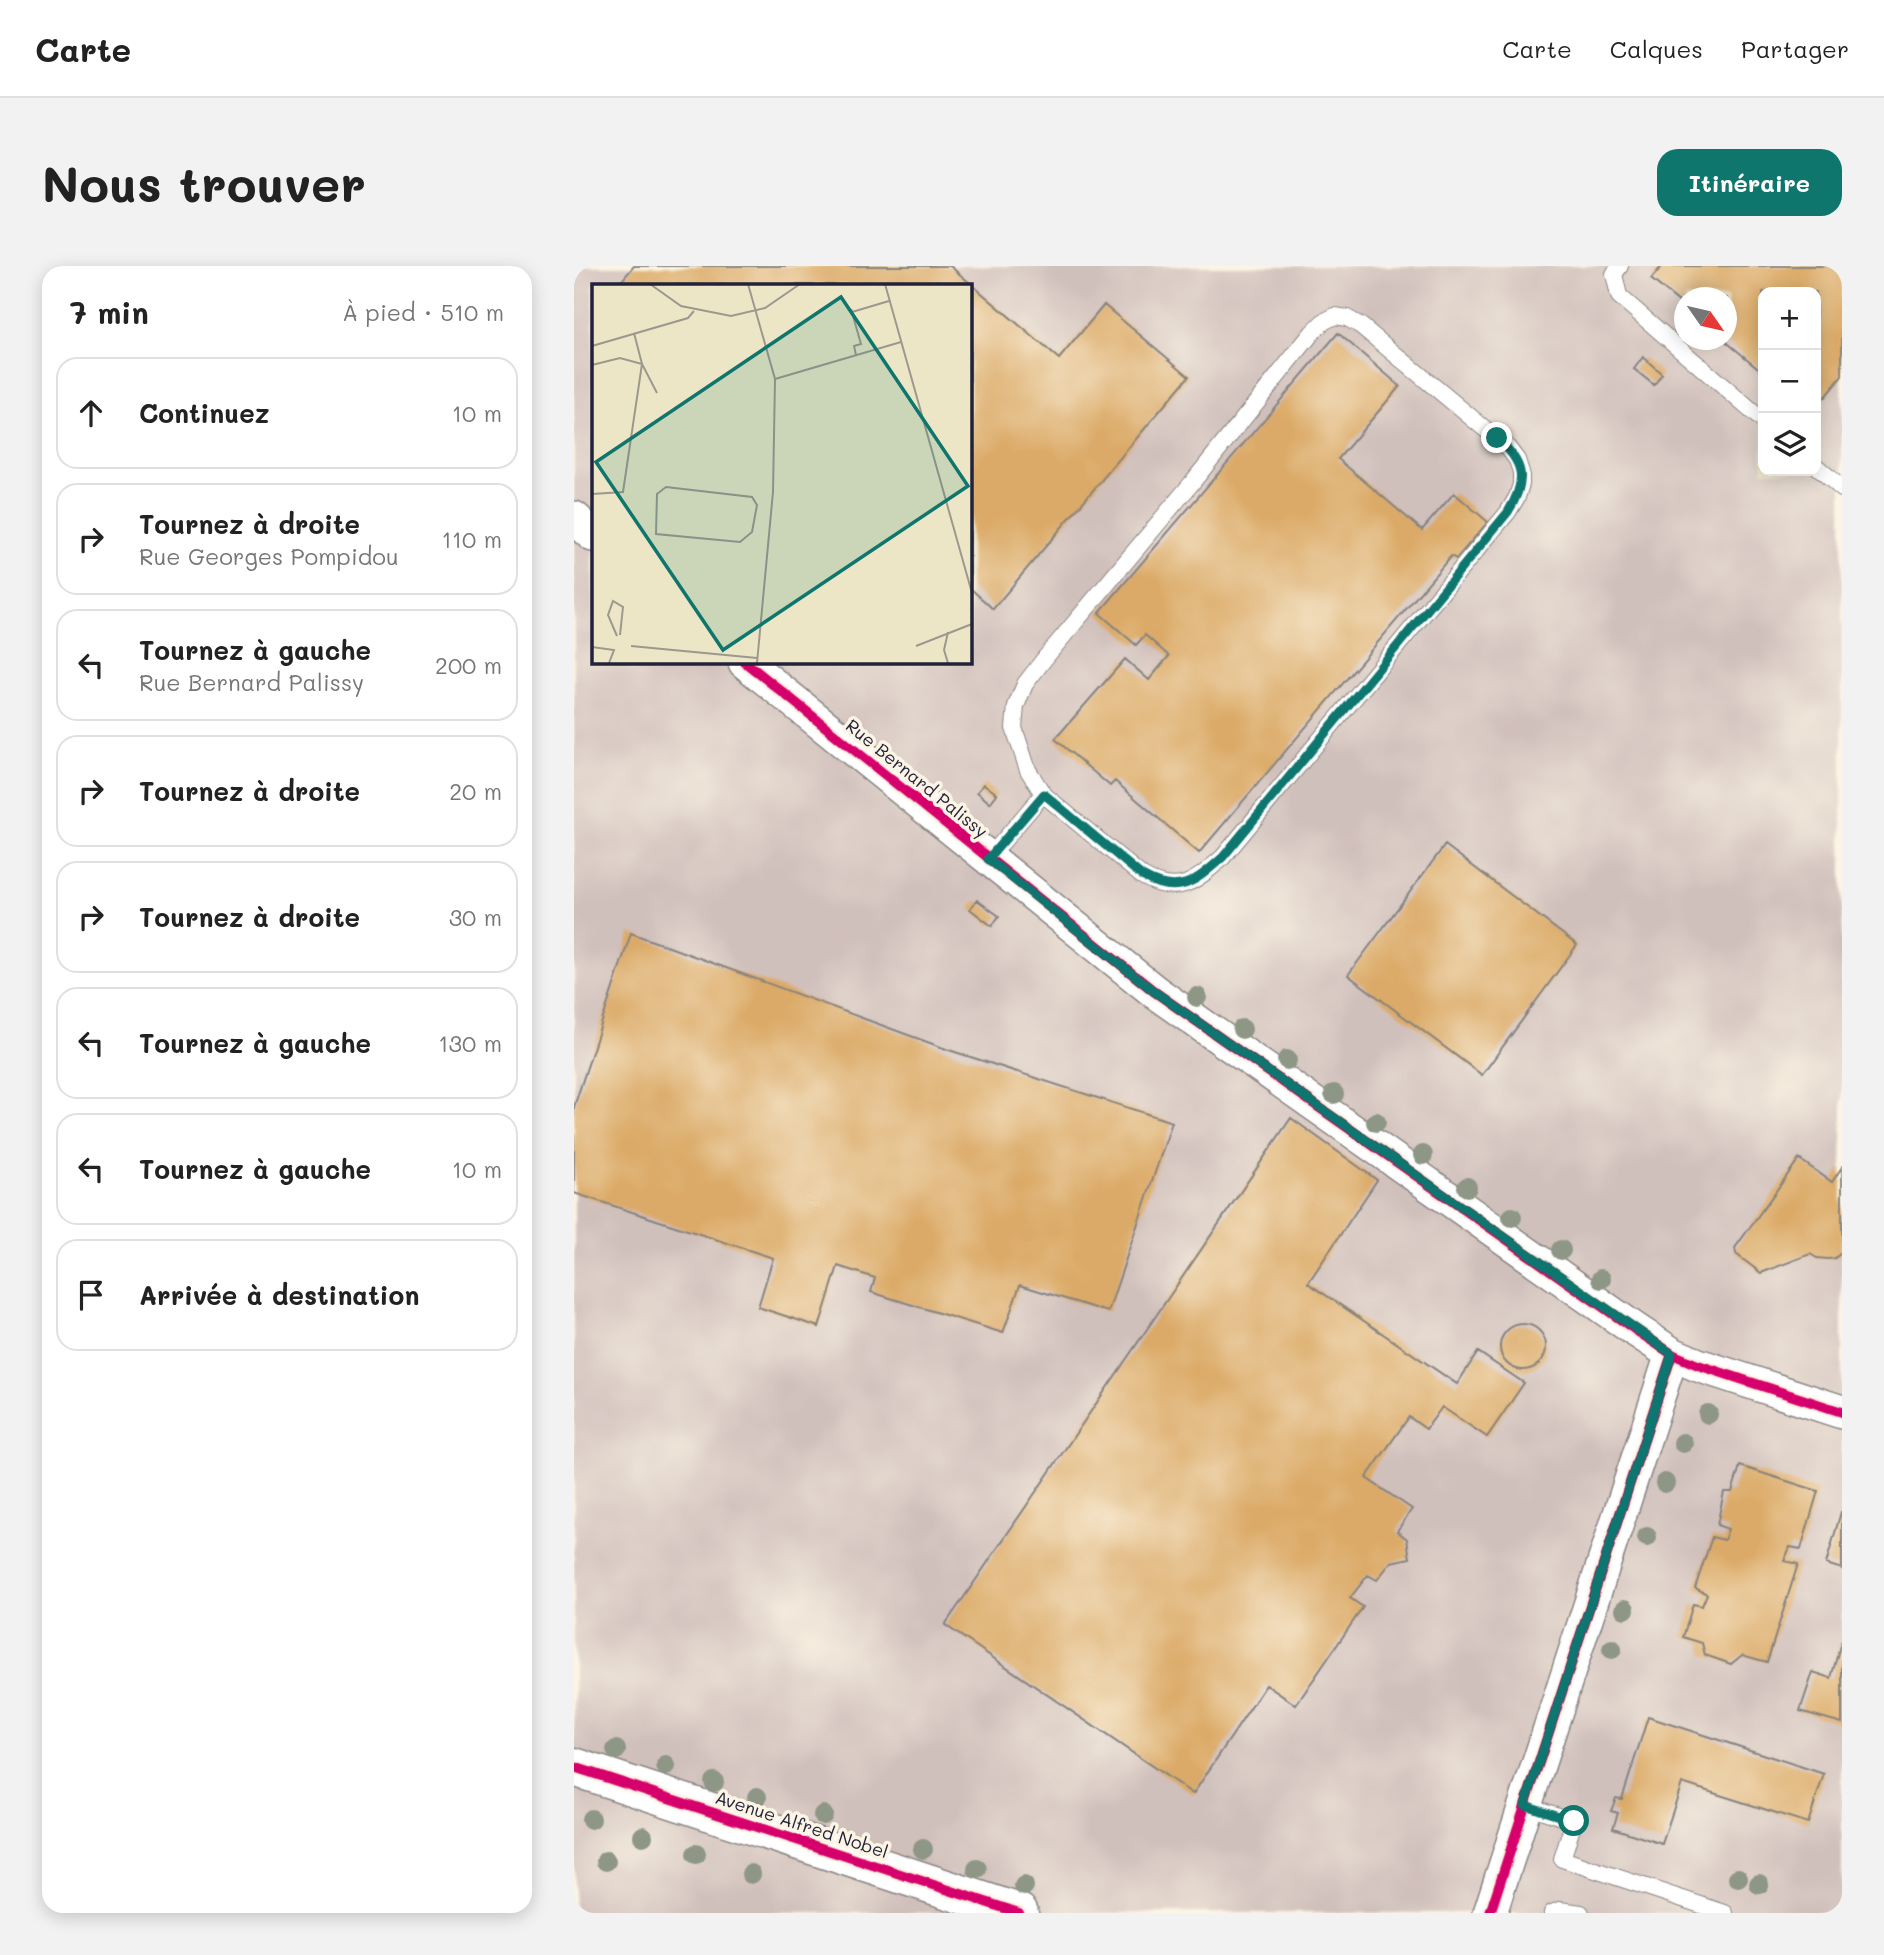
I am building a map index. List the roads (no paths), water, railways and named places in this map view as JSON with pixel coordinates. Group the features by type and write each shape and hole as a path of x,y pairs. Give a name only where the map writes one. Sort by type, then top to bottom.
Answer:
{"street":[{"path":"574,519 592,533"},
{"name":"Rue Bernard Palissy","path":"746,663 1155,992 1672,1354 1842,1412"},
{"path":"1490,1913 1672,1354"},
{"name":"Avenue Alfred Nobel","path":"574,1768 1019,1913"}],"lane":[{"path":"1620,266 1614,274 1619,296 1758,417"},
{"path":"1335,316 1347,318 1361,326 1497,438 1517,460 1521,484 1508,512 1223,857 1195,880 1176,887 1158,886 1142,876 1044,794 1028,770 1014,728 1016,706 1025,684 1323,321 1335,316"},
{"path":"1821,470 1842,489"},
{"path":"988,859 1044,794"},
{"path":"1525,1805 1574,1821 1562,1859 1725,1913"},
{"path":"1552,1913 1560,1910 1581,1913"}]}
